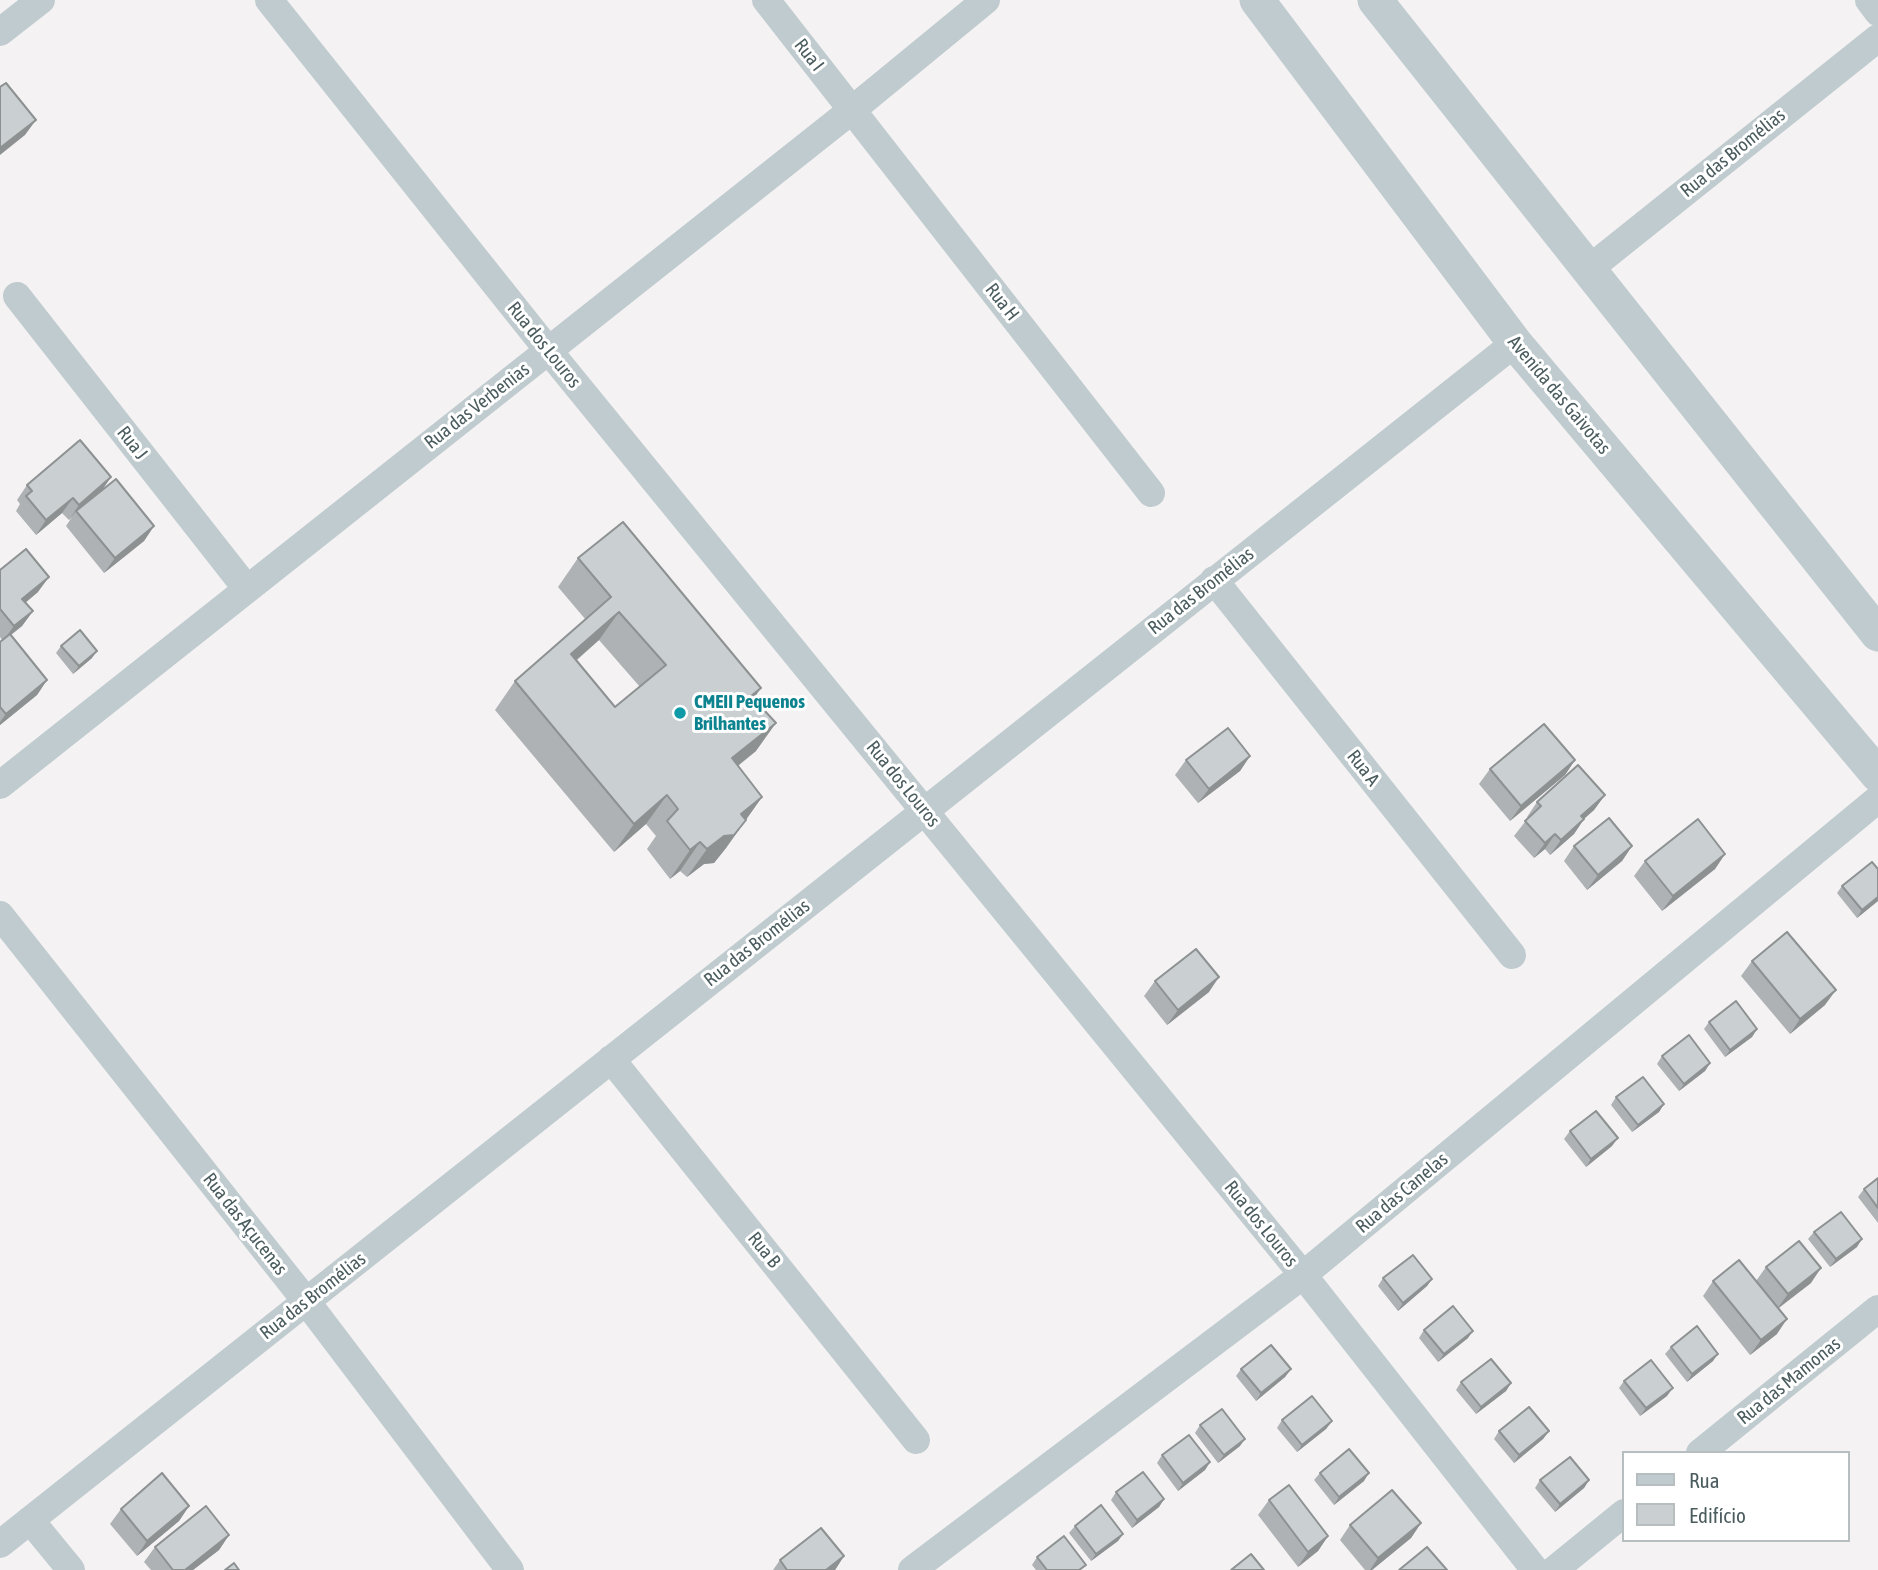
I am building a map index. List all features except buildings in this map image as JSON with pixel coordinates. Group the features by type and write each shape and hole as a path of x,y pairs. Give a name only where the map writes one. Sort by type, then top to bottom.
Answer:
{"street":[{"path":"0,32 41,0"},
{"name":"Rua dos Louros","path":"269,0 548,350 1303,1275 1535,1570"},
{"name":"Rua I","path":"766,0 852,110"},
{"name":"Rua das Verbenias","path":"0,785 852,110 986,0"},
{"name":"Avenida das Gaivotas","path":"1257,0 1515,343 1878,775"},
{"path":"1375,0 1878,634"},
{"path":"1869,0 1878,12"},
{"name":"Rua das Bromélias","path":"1588,269 1878,38"},
{"name":"Rua H","path":"852,110 1151,494"},
{"name":"Rua J","path":"17,296 247,589"},
{"name":"Rua das Bromélias","path":"0,1544 1515,343"},
{"name":"Rua A","path":"1214,580 1512,955"},
{"name":"Rua das Canelas","path":"912,1570 1303,1275 1878,799"},
{"name":"Rua das Açucenas","path":"0,915 306,1301 510,1570"},
{"name":"Rua B","path":"611,1059 916,1440"},
{"name":"Rua das Mamonas","path":"1702,1451 1878,1309"},
{"path":"1554,1570 1622,1515"},
{"path":"30,1520 71,1570"}],"place":[{"name":"CMEII Pequenos Brilhantes","path":"680,713"}]}
